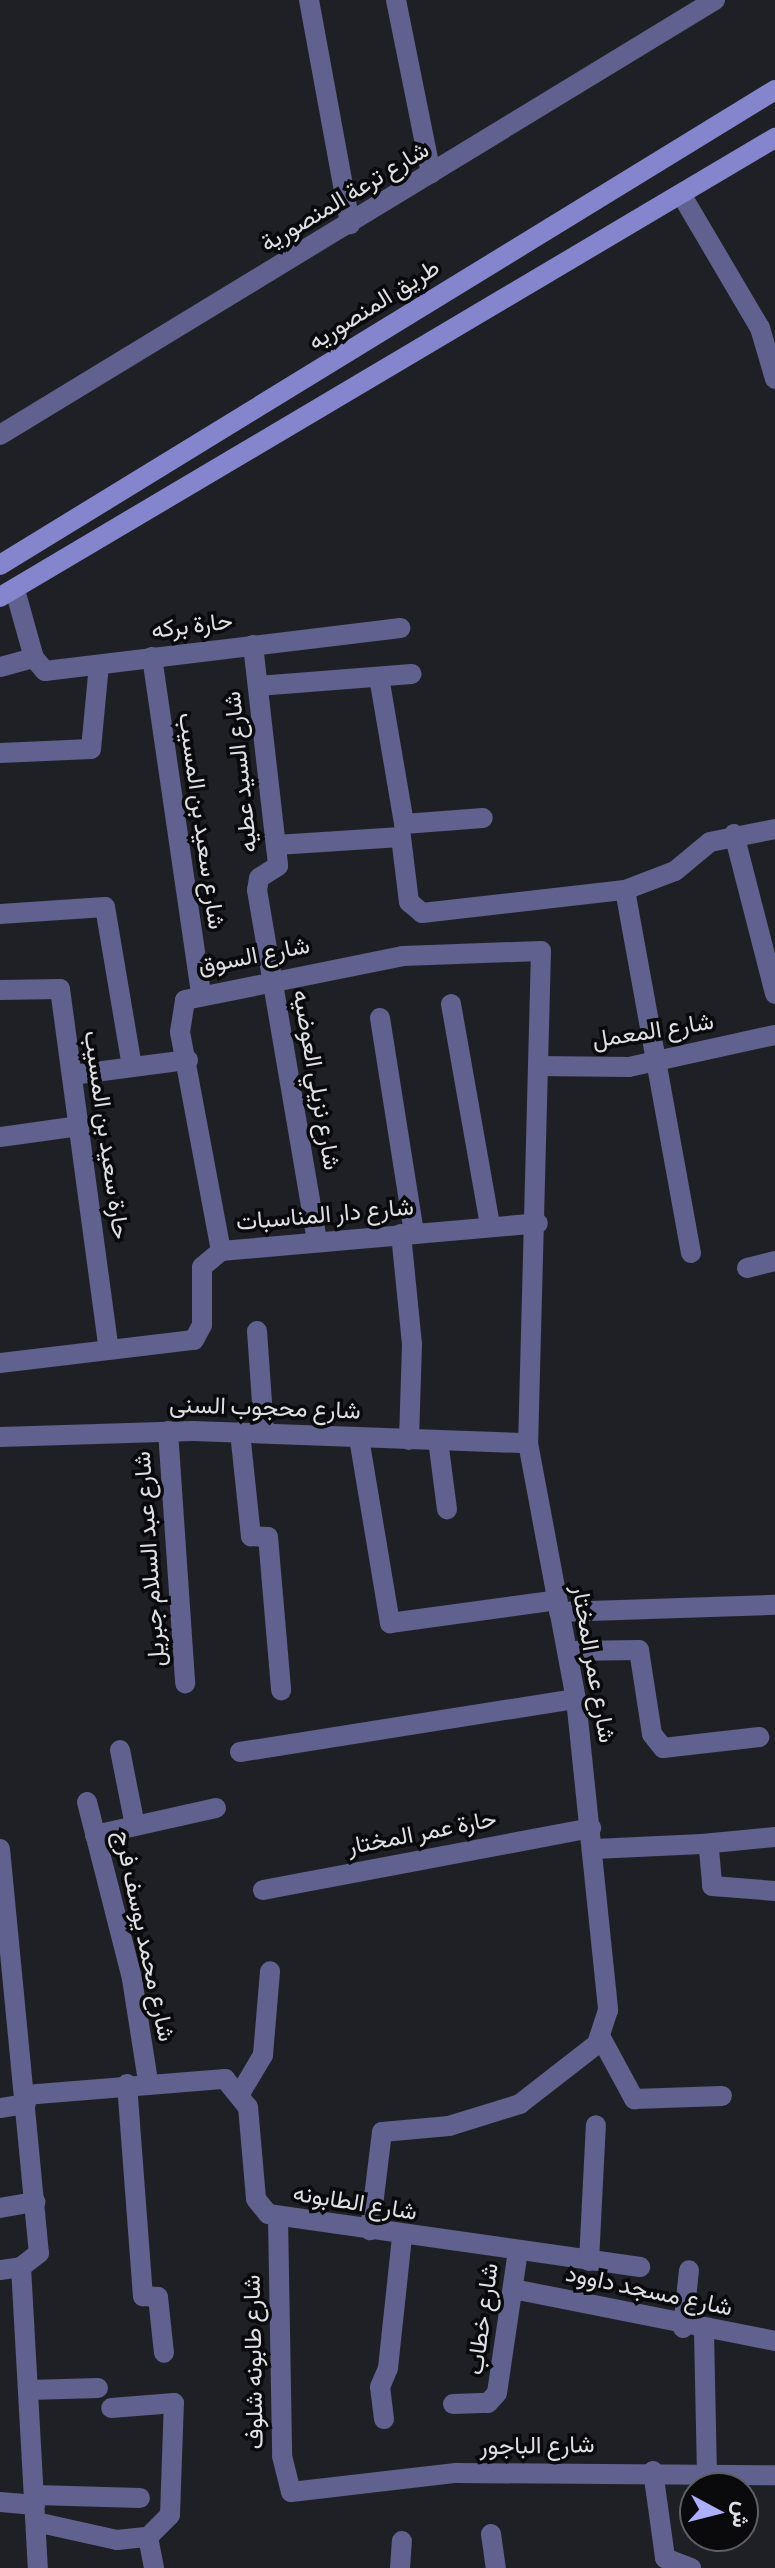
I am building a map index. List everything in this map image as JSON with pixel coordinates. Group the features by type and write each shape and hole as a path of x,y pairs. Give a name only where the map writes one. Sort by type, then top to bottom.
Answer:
{"main road":[{"name":"طريق المنصوريه","path":"0,565 775,90"},
{"path":"7,593 775,138"}],"street":[{"path":"309,0 350,224"},
{"path":"396,0 431,174"},
{"name":"شارع ترعة المنصورية","path":"0,435 715,0"},
{"path":"681,194 760,328 775,379"},
{"path":"0,667 34,658 7,593"},
{"name":"حارة بركه","path":"34,658 45,671 400,628"},
{"name":"شارع السيد عطيه","path":"253,645 276,845 277,869 259,878 257,890 271,977"},
{"name":"شارع سعيد بن المسيب","path":"152,657 201,992"},
{"path":"0,753 91,749 99,665"},
{"path":"258,686 412,674"},
{"path":"379,677 404,824 483,818"},
{"path":"276,845 401,837 409,902 422,913 625,890 656,881 701,847 734,834 775,829"},
{"path":"734,834 775,994"},
{"path":"625,890 691,1253"},
{"path":"0,914 105,907 132,1067"},
{"name":"شارع السوق","path":"221,1251 179,1016 185,1000 201,992 271,977 403,956 541,951"},
{"name":"شارع عمر المختار","path":"541,951 538,1223 528,1443 576,1699 593,1839 608,2010 600,2036"},
{"name":"شارع نزيلي العوضيه","path":"271,977 317,1240"},
{"name":"حارة سعيد بن المسيب","path":"0,990 58,987 109,1350"},
{"path":"451,1004 490,1225"},
{"path":"380,1018 408,1233 412,1344 409,1440"},
{"name":"شارع المعمل","path":"538,1066 656,1061 775,1035"},
{"path":"72,1075 188,1060"},
{"path":"0,1137 79,1126"},
{"name":"شارع دار المناسبات","path":"0,1363 200,1335 202,1267 221,1251 317,1240 538,1223"},
{"path":"747,1268 775,1261"},
{"path":"257,1331 264,1432"},
{"name":"شارع محجوب السنى","path":"0,1437 168,1431 264,1432 528,1443"},
{"name":"شارع عبد السلام جبريل","path":"168,1431 185,1683"},
{"path":"240,1432 251,1536 268,1537 281,1690"},
{"path":"359,1438 390,1623 558,1606 775,1605"},
{"path":"438,1440 447,1509"},
{"path":"568,1651 639,1650 652,1734 663,1748 759,1737"},
{"path":"240,1752 576,1699"},
{"path":"120,1750 135,1826"},
{"name":"شارع محمد يوسف فرج","path":"87,1802 132,1979 143,2296 158,2297 164,2353"},
{"path":"95,1835 216,1808"},
{"name":"حارة عمر المختار","path":"263,1890 593,1839 702,1844 775,1837"},
{"path":"702,1844 709,1849 712,1886 775,1891"},
{"path":"0,1849 2,1896 26,2099 39,2253 10,2268 29,2390 38,2568"},
{"path":"0,2108 26,2099 137,2083 217,2076 241,2092 263,2055 270,1971"},
{"path":"370,2230 382,2132 449,2126 520,2104 600,2036 634,2099 722,2096"},
{"name":"شارع الطابونه","path":"241,2092 250,2117 256,2199 278,2217 402,2237 640,2267"},
{"path":"589,2261 596,2125"},
{"path":"0,2208 35,2202"},
{"name":"شارع طابونه شلوف","path":"278,2217 282,2456 288,2488 302,2492"},
{"path":"384,2419 380,2387 388,2368 402,2237"},
{"name":"شارع خطاب","path":"453,2404 488,2403 497,2393 518,2251"},
{"path":"683,2328 689,2270"},
{"name":"شارع مسجد داوود","path":"513,2289 683,2328 775,2341"},
{"path":"704,2332 707,2471"},
{"path":"29,2390 98,2388"},
{"path":"36,2507 90,2538 148,2537 173,2510 174,2403 111,2408"},
{"path":"653,2471 665,2558 691,2568"},
{"name":"شارع الباجور","path":"302,2492 456,2473 707,2471 775,2475"},
{"path":"0,2502 36,2507 140,2498"},
{"path":"491,2534 496,2568"},
{"path":"148,2537 154,2568"},
{"path":"400,2568 402,2541"}]}
